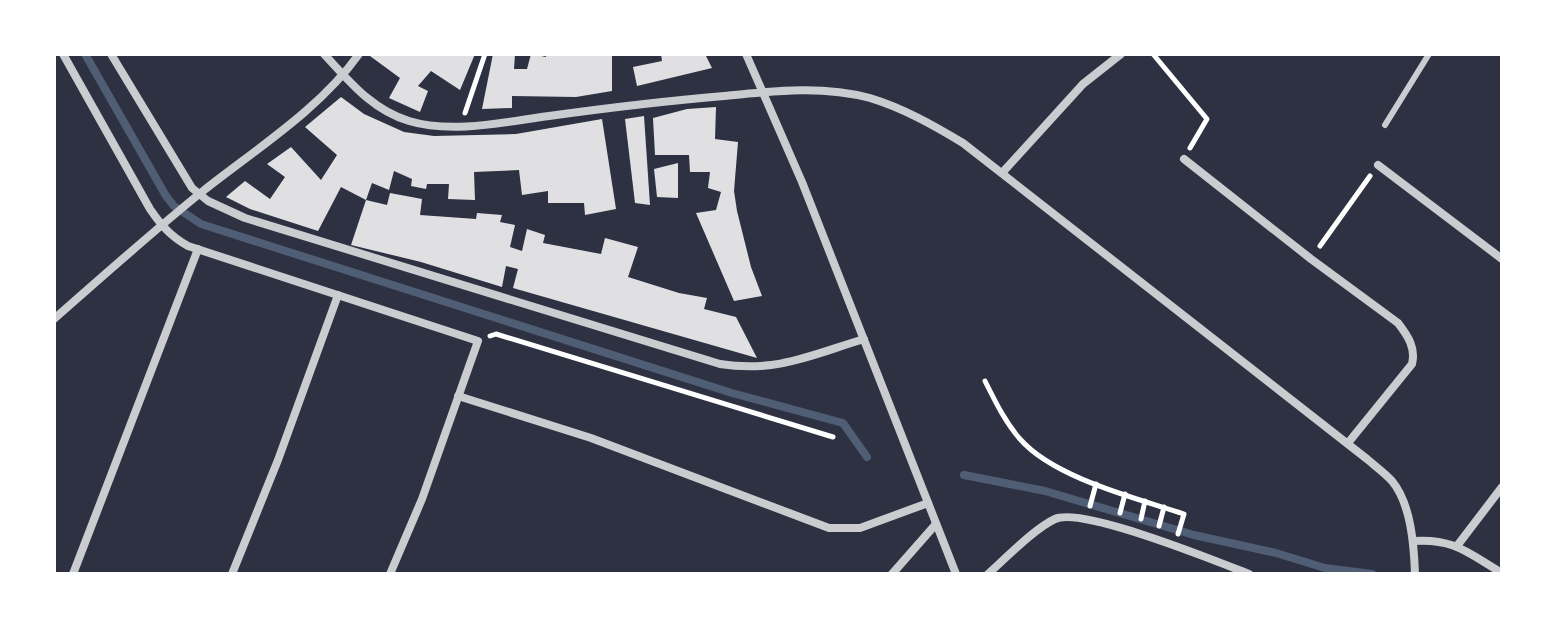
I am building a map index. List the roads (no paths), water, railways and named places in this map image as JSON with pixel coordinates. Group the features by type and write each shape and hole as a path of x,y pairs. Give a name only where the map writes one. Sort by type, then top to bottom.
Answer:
{"street":[{"path":"63,54 174,239 478,341 422,499 390,574"},
{"path":"111,54 192,188 220,208 245,218 720,364 749,369 770,367 864,339"},
{"path":"324,54 360,94 392,114 432,125 461,125 763,92 832,91 894,106 923,119 963,143 1002,173 1348,443 1393,482 1404,506 1413,541 1415,574"},
{"path":"54,319 190,201 296,118 344,76 359,54"},
{"path":"746,54 802,182 956,574"},
{"path":"1002,173 1083,84 1121,54"},
{"path":"1184,159 1398,323 1412,345 1412,364 1348,443"},
{"path":"1378,165 1502,259"},
{"path":"73,574 198,249"},
{"path":"232,574 278,460 338,295"},
{"path":"458,396 591,438 829,528 860,528 928,503"},
{"path":"1457,546 1502,487"},
{"path":"988,574 1053,520 1072,517 1087,518 1137,534 1249,574"},
{"path":"892,574 936,524"},
{"path":"1413,541 1441,540 1502,573"}],"lane":[{"path":"1385,125 1429,54"}],"waterway":[{"path":"85,54 166,196 174,206 201,224 732,393 843,423 867,457"},
{"path":"964,475 1045,491 1194,535 1276,553 1325,568 1372,574"}]}
